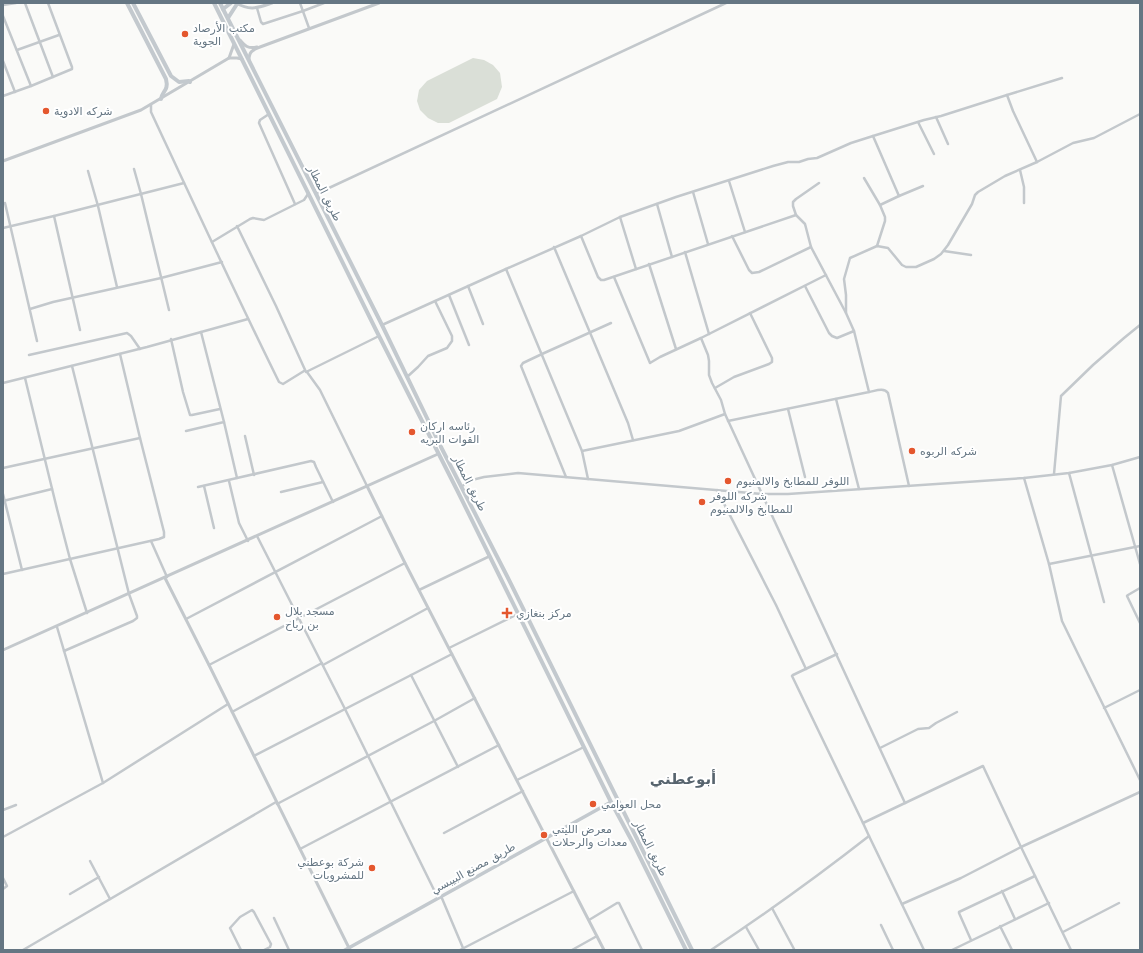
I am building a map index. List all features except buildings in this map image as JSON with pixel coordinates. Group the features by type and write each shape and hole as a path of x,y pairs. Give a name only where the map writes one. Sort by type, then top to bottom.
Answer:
{"main road":[{"path":"127,3 166,79 166,88 161,99"},
{"path":"132,3 171,76 179,82 190,82"},
{"name":"طريق المطار","path":"214,3 686,950"},
{"name":"طريق المطار","path":"220,3 382,325 441,447 462,486 692,950"},
{"path":"223,9 231,3"},
{"path":"228,18 236,4"},
{"name":"طريق مصنع البيبسي","path":"348,949 611,802"},
{"path":"672,924 677,920"}],"street":[{"path":"3,5 16,3"},
{"path":"25,3 53,77"},
{"path":"3,96 70,70 72,67 48,3"},
{"path":"236,4 251,9 272,3"},
{"path":"300,3 309,28"},
{"path":"257,8 263,24 324,3"},
{"path":"249,61 250,52 260,47 379,3"},
{"path":"316,194 726,3"},
{"path":"3,16 31,86"},
{"path":"236,34 247,47 260,47"},
{"path":"16,50 59,35"},
{"path":"229,58 234,44"},
{"path":"3,161 146,108 229,58 242,59"},
{"path":"3,61 15,92"},
{"path":"382,325 620,217 773,166 788,162 799,162 817,158 850,143 1062,78"},
{"path":"1007,95 1037,162"},
{"path":"151,105 151,112 279,382 283,384 306,371 379,336"},
{"path":"146,108 151,112"},
{"path":"269,114 260,120 259,123 295,204"},
{"path":"846,313 844,279 849,261 852,257 877,246 888,248 902,265 908,268 916,267 934,259 944,251 969,209 976,193 1005,176 1037,162 1073,143 1094,138 1140,114"},
{"path":"936,117 948,144"},
{"path":"918,122 934,154"},
{"path":"873,136 899,196"},
{"path":"134,169 169,310"},
{"path":"1020,170 1024,187 1024,203"},
{"path":"88,171 98,206 117,287"},
{"path":"864,178 885,216 885,221 877,246"},
{"path":"729,181 745,232"},
{"path":"3,228 98,206 184,183"},
{"path":"819,183 796,199 793,202 793,206 796,215 806,224 811,247 854,331 869,392"},
{"path":"880,206 923,186"},
{"path":"693,192 708,244"},
{"path":"212,242 250,219 253,218 264,220 304,200 308,193"},
{"path":"304,200 313,203"},
{"path":"5,204 37,341"},
{"path":"657,204 672,257"},
{"path":"581,236 599,278 604,280 796,215"},
{"path":"54,216 80,330"},
{"path":"620,217 636,269"},
{"path":"237,226 306,371 320,390 405,563 604,950"},
{"path":"732,236 749,270 752,273 759,272 811,247"},
{"path":"554,248 628,424 633,440"},
{"path":"944,251 971,255"},
{"path":"685,252 709,334"},
{"path":"30,309 53,302 161,278 222,262"},
{"path":"649,264 676,350"},
{"path":"506,269 582,451 588,479"},
{"path":"614,277 650,363 826,275"},
{"path":"468,286 483,324"},
{"path":"805,286 829,333 832,336 837,338 854,331"},
{"path":"448,295 469,346"},
{"path":"407,376 428,356 447,348 452,341 452,336 435,301"},
{"path":"715,388 734,377 772,362 772,358 750,313"},
{"path":"3,383 140,349 171,339 248,319"},
{"path":"566,477 520,366 542,354 611,323"},
{"path":"1054,474 1060,398 1062,394 1118,342 1140,326"},
{"path":"201,332 237,478"},
{"path":"29,355 127,333 131,336 140,349"},
{"path":"701,338 708,355 709,375 721,400 728,421 905,803"},
{"path":"171,339 183,392 190,415 192,416 220,409"},
{"path":"3,574 151,541 163,538 165,536 120,354"},
{"path":"64,651 136,619 137,615 129,594 72,366"},
{"path":"25,378 70,559 87,613"},
{"path":"728,421 869,392 887,391 909,486"},
{"path":"836,399 859,489"},
{"path":"788,409 805,477"},
{"path":"582,451 679,431 725,414"},
{"path":"186,431 224,422"},
{"path":"245,436 254,475"},
{"path":"3,468 140,438"},
{"path":"3,650 166,578 438,454"},
{"path":"462,486 476,479 492,475 526,473 762,494 788,494 1024,478 1069,473 1112,465 1140,457"},
{"path":"198,487 311,461 314,462 333,502"},
{"path":"1112,465 1140,564"},
{"path":"1069,473 1104,602"},
{"path":"1024,478 1049,564 1062,620 1140,780"},
{"path":"229,480 238,523 248,540"},
{"path":"281,492 323,482"},
{"path":"204,486 214,528"},
{"path":"4,501 52,489"},
{"path":"717,490 776,605 806,669"},
{"path":"3,494 22,570"},
{"path":"186,619 382,516"},
{"path":"257,536 439,897 461,949 574,890"},
{"path":"151,541 166,578 348,949"},
{"path":"1049,564 1140,546"},
{"path":"419,590 490,556"},
{"path":"209,665 405,563"},
{"path":"1140,588 1127,596 1140,623"},
{"path":"232,712 428,608"},
{"path":"449,648 518,614"},
{"path":"57,627 103,783"},
{"path":"254,756 452,654"},
{"path":"837,654 792,676 924,950"},
{"path":"411,675 458,767"},
{"path":"1104,708 1140,690"},
{"path":"23,950 277,803 475,698"},
{"path":"3,837 103,783 228,704"},
{"path":"880,748 918,729 930,728 936,722 956,712"},
{"path":"300,849 499,745"},
{"path":"517,780 584,747"},
{"path":"863,823 983,766 1071,950"},
{"path":"444,833 523,791"},
{"path":"902,904 961,878 1140,792"},
{"path":"3,810 16,805"},
{"path":"711,950 820,875 869,836"},
{"path":"90,861 110,899"},
{"path":"971,940 959,912 1035,876"},
{"path":"70,894 98,877"},
{"path":"3,878 7,886 3,889"},
{"path":"1002,891 1015,919"},
{"path":"589,920 618,903 642,950"},
{"path":"952,950 1049,903"},
{"path":"1063,932 1119,903"},
{"path":"772,908 794,948"},
{"path":"241,950 230,928 240,917 252,910 271,944 270,947 264,950"},
{"path":"274,918 289,950"},
{"path":"881,925 893,950"},
{"path":"1000,926 1012,950"},
{"path":"746,927 759,950"},
{"path":"572,950 597,936"}],"shaded area":[{"path":"473,58 484,60 493,65 500,73 502,87 497,99 449,123 438,123 428,118 420,110 417,101 419,90 427,81"}],"place":[{"name":"مكتب الأرصاد الجوية","path":"185,34"},
{"name":"شركه الادوية","path":"46,111"},
{"name":"رئاسه اركان القوات البريه","path":"412,432"},
{"name":"شركه الربوه","path":"912,451"},
{"name":"اللوفر للمطابخ والالمنيوم","path":"728,481"},
{"name":"شركه اللوفر للمطابخ والالمنيوم","path":"702,502"},
{"name":"مركز بنغازي","path":"507,613"},
{"name":"مسجد بلال بن رباح","path":"277,617"},
{"name":"محل العوامي","path":"593,804"},
{"name":"معرض الليتي معدات والرحلات","path":"544,835"},
{"name":"شركة بوعطني للمشروبات","path":"372,868"}],"district":[{"name":"أبوعطني","path":"683,779"}]}
